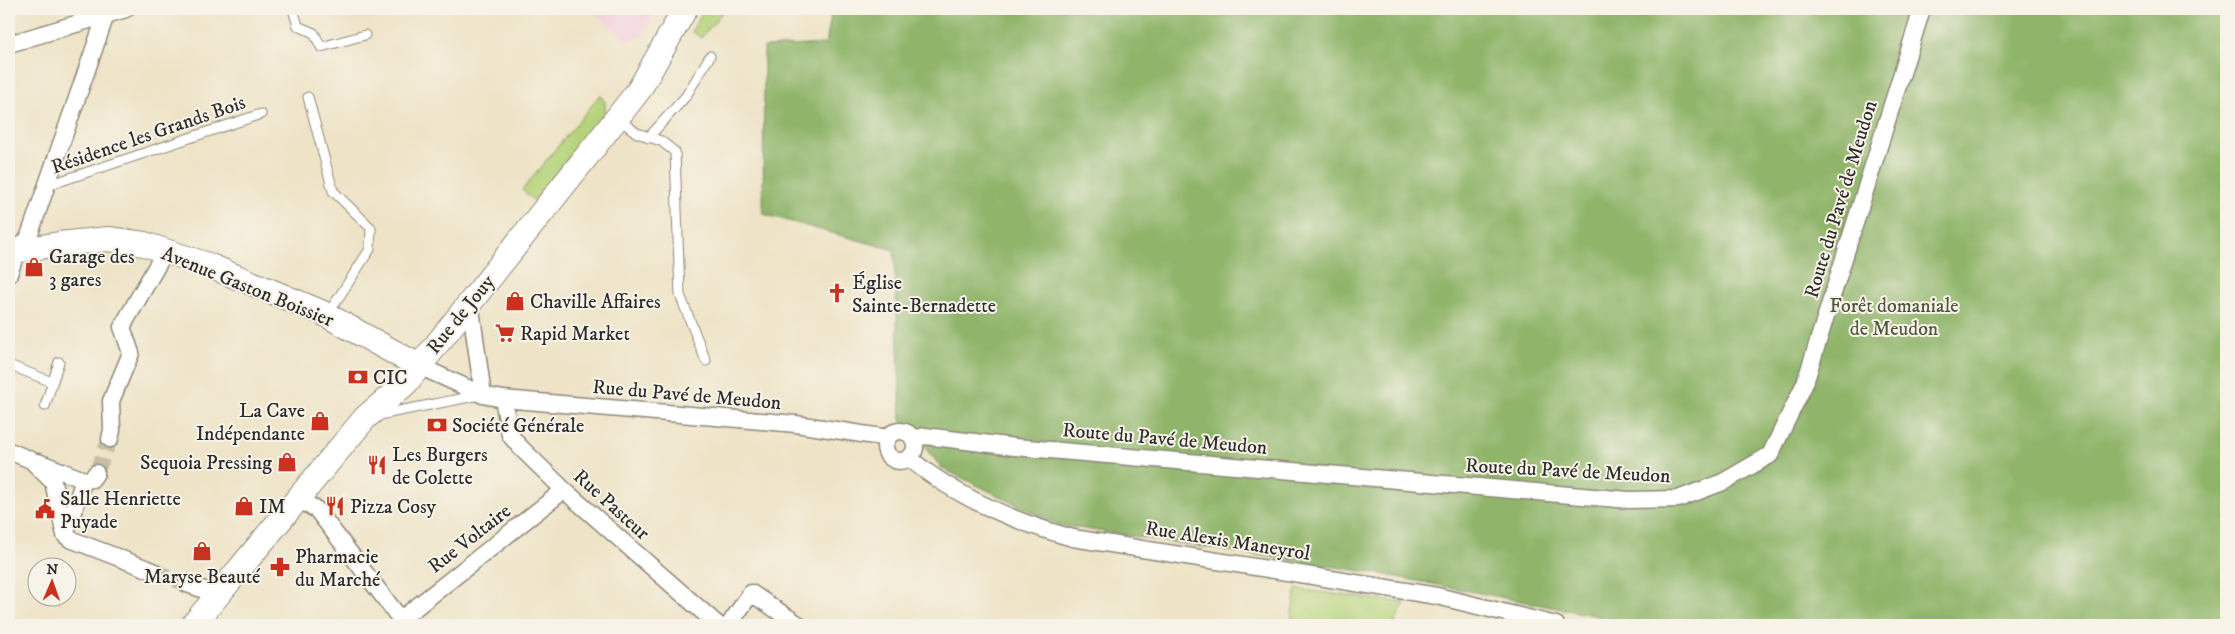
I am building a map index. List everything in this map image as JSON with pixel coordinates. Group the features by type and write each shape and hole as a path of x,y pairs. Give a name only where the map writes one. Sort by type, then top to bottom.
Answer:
{"main road":[{"name":"Rue de Jouy","path":"194,625 364,418 406,383 639,90 685,9"},
{"name":"Avenue Gaston Boissier","path":"13,251 108,239 144,244 166,250 208,265 327,316 419,366"}],"street":[{"path":"9,44 107,12 126,9"},
{"name":"Route du Pavé de Meudon","path":"914,439 925,436 1015,447 1629,500 1678,499 1723,482 1770,455 1805,383 1922,9"},
{"path":"9,274 13,251 28,239 107,12"},
{"path":"110,439 112,430 111,401 131,352 122,327 166,250"},
{"path":"470,302 483,395"},
{"name":"Rue du Pavé de Meudon","path":"419,366 483,395 503,399 796,424 888,438"},
{"name":"Rue Pasteur","path":"503,399 510,436 564,490 718,625"},
{"path":"899,431 908,433 914,439 915,449 909,458 900,461 890,457 885,448 888,438 899,431"},
{"path":"9,451 31,460 90,476 65,535"},
{"name":"Rue Alexis Maneyrol","path":"909,458 930,476 1001,513 1032,527 1073,538 1437,596 1556,625"},
{"path":"31,460 53,482 65,535 70,539 152,571"},
{"name":"Rue Voltaire","path":"403,622 564,490"},
{"path":"297,498 317,510 403,622"},
{"path":"187,584 219,595"},
{"path":"729,625 751,593 799,625"}],"lane":[{"path":"293,9 298,26 314,33 321,47 366,35"},
{"path":"648,138 686,96 710,56"},
{"path":"308,97 333,191 371,228 370,249 327,316"},
{"name":"Résidence les Grands Bois","path":"46,186 261,114"},
{"path":"617,118 637,133 661,141 675,152 680,295 706,361"},
{"path":"45,406 58,362"},
{"path":"9,365 52,382"},
{"path":"364,418 483,395"}],"shaded area":[{"path":"589,9 658,9 642,37 628,41"}],"green space":[{"path":"704,9 725,9 701,38 692,31"},
{"name":"Forêt domaniale de Meudon","path":"832,9 2226,9 2226,625 1644,625 1381,574 1058,525 942,468 901,420 894,250 763,214 764,47 826,44"},
{"path":"600,95 605,102 605,112 534,201 522,190"},
{"path":"1296,589 1405,603 1395,621 1396,625 1290,625"}],"tunnel":[{"path":"96,473 110,439"},
{"path":"153,571 187,584"}],"place":[{"name":"Garage des 3 gares","path":"34,267"},
{"name":"Église Sainte-Bernadette","path":"837,293"},
{"name":"Chaville Affaires","path":"515,301"},
{"name":"Rapid Market","path":"505,333"},
{"name":"CIC","path":"358,377"},
{"name":"La Cave Indépendante","path":"320,421"},
{"name":"Société Générale","path":"437,425"},
{"name":"Sequoia Pressing","path":"287,462"},
{"name":"Les Burgers de Colette","path":"377,465"},
{"name":"IM","path":"244,506"},
{"name":"Pizza Cosy","path":"335,506"},
{"name":"Salle Henriette Puyade","path":"45,509"},
{"name":"Maryse Beauté","path":"202,551"},
{"name":"Pharmacie du Marché","path":"280,567"}]}
